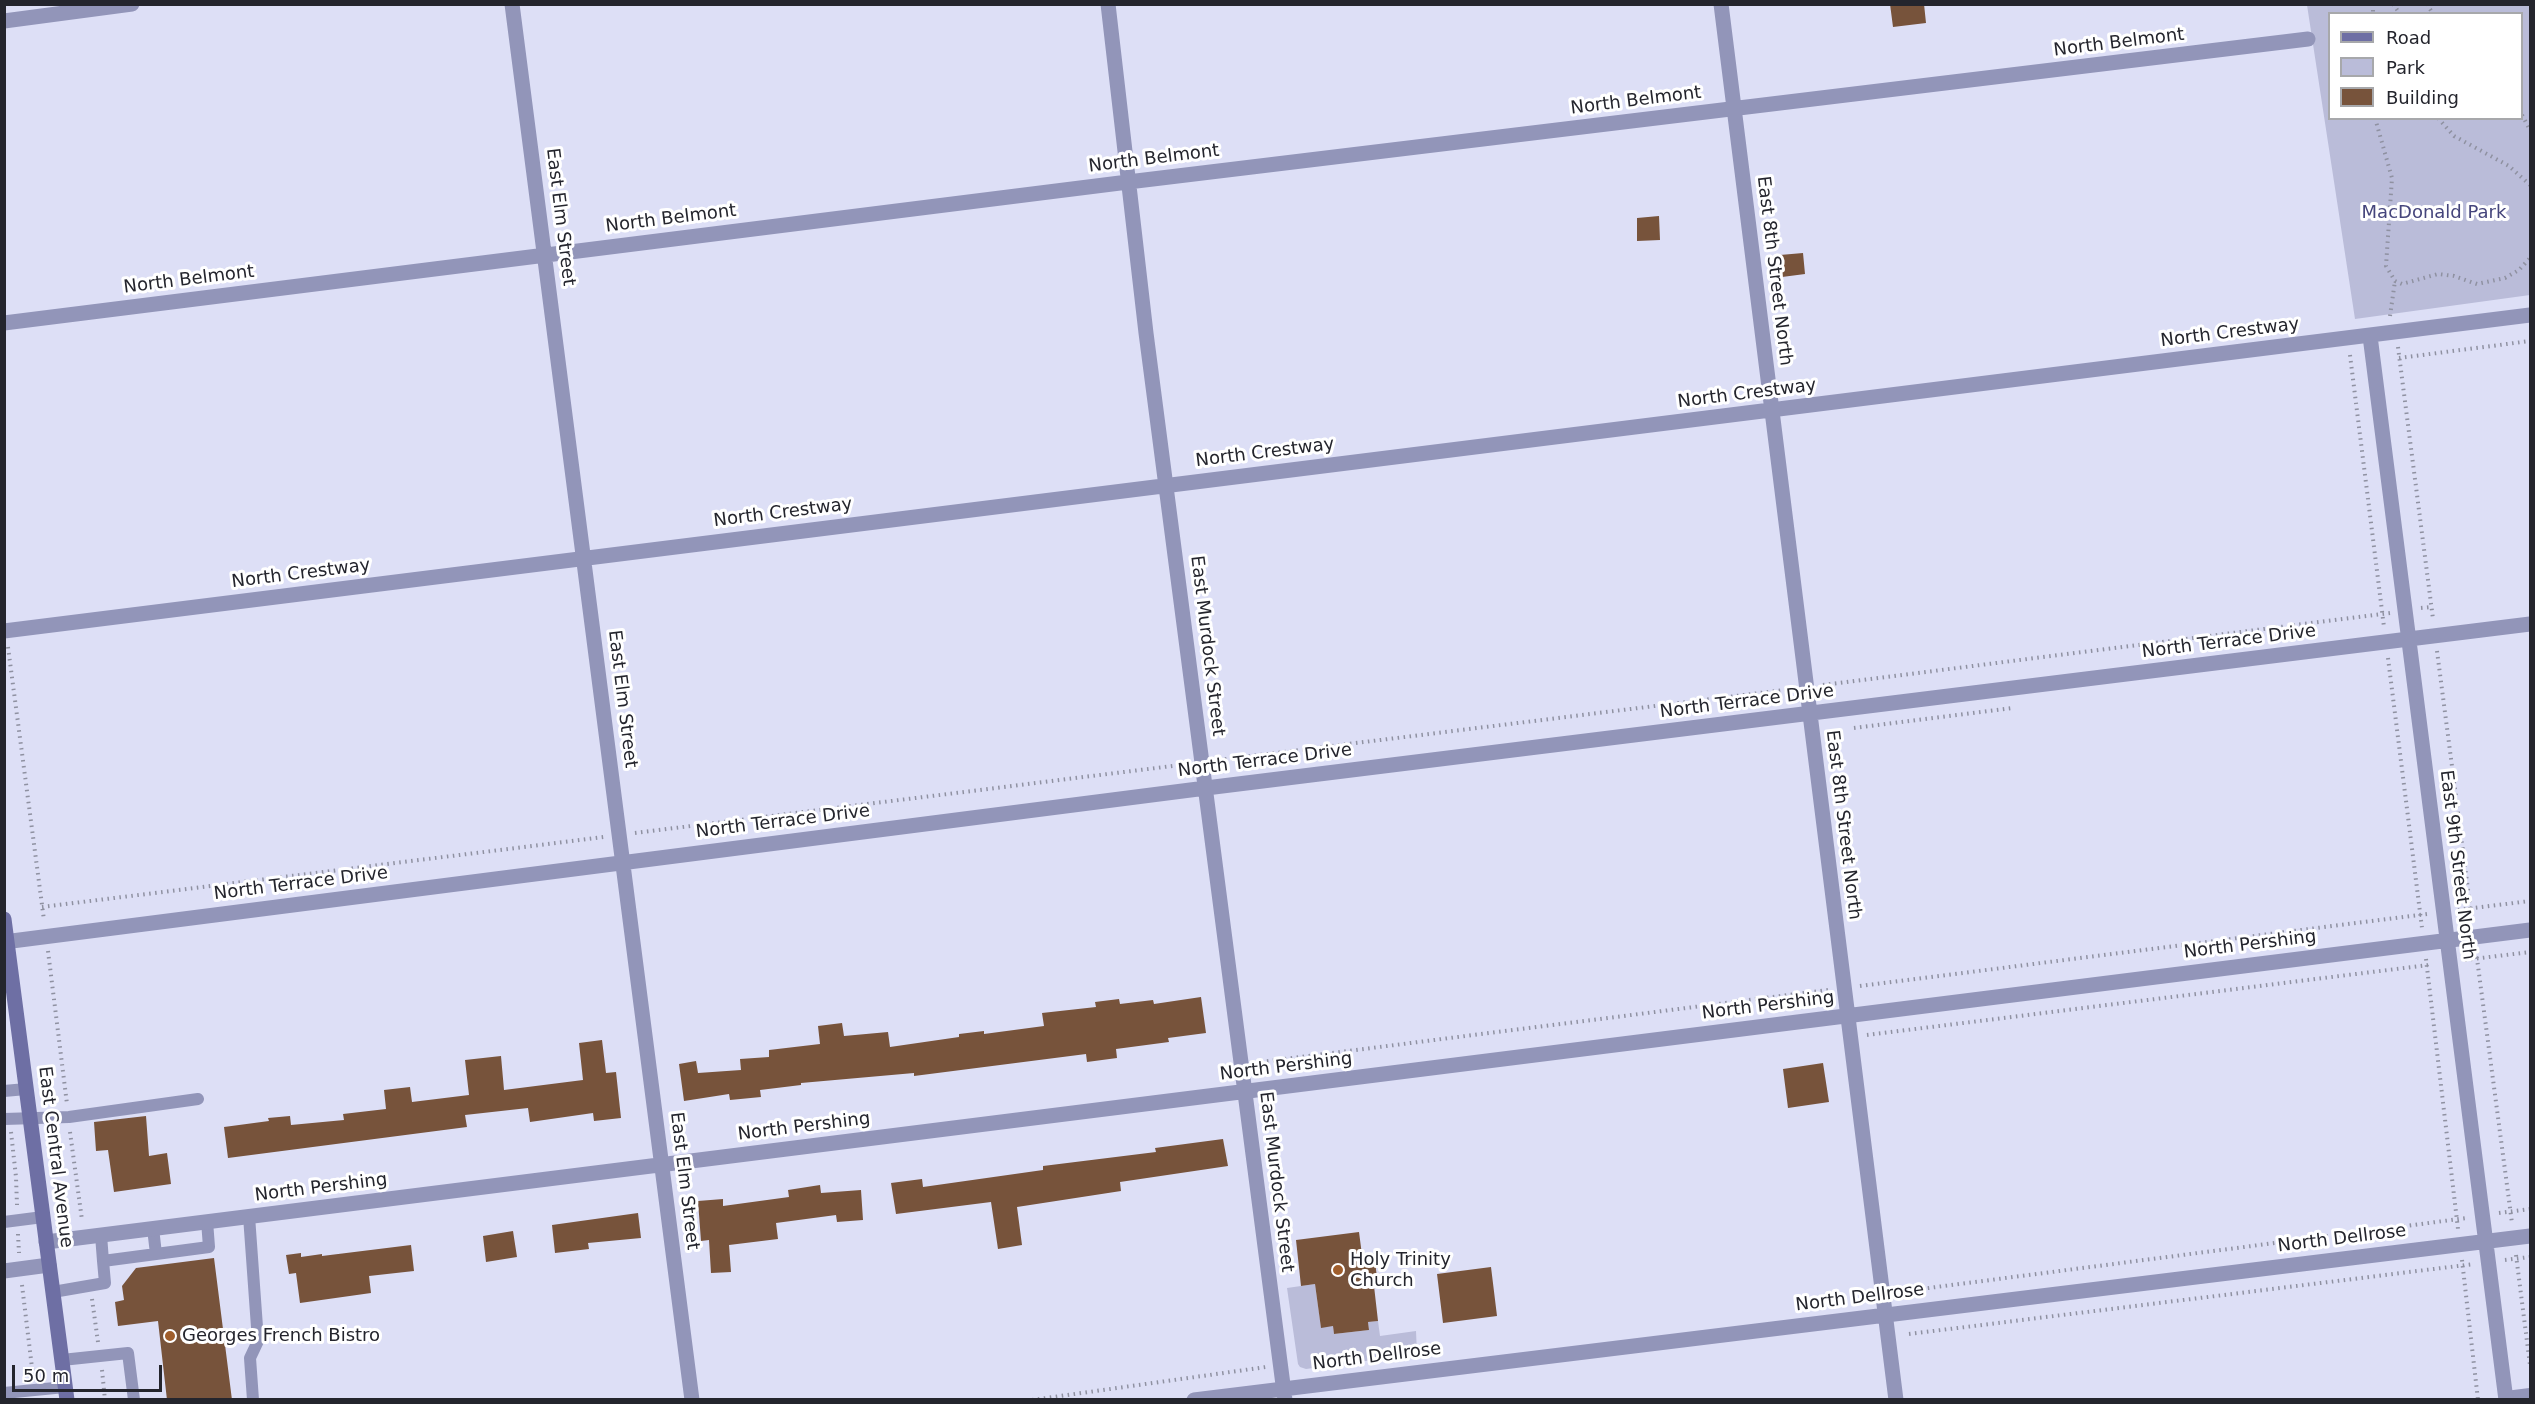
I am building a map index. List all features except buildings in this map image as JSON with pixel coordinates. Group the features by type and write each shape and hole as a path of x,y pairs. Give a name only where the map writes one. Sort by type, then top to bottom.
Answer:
{"main road":[{"name":"East Central Avenue","path":"4,919 66,1393"}],"street":[{"path":"4,21 132,4"},
{"name":"East Elm Street","path":"512,4 692,1400"},
{"name":"East Murdock Street","path":"1108,4 1166,485 1245,1091 1279,1392"},
{"name":"East 8th Street North","path":"1721,4 1896,1400"},
{"name":"North Belmont","path":"4,323 1128,182 2308,39"},
{"name":"North Crestway","path":"5,631 2530,315"},
{"name":"East 9th Street North","path":"2370,336 2506,1398"},
{"name":"North Terrace Drive","path":"6,942 1206,788 2530,624"},
{"name":"North Pershing","path":"46,1242 2530,930"},
{"name":"North Dellrose","path":"1194,1400 1279,1392 1885,1314 2530,1236"},
{"path":"4,1270 49,1265"}],"lane":[{"path":"4,1091 26,1089"},
{"path":"7,1119 69,1118 198,1099"},
{"path":"249,1216 258,1341 250,1358 253,1400"},
{"path":"11,1221 43,1217"},
{"path":"103,1261 209,1247 207,1221"},
{"path":"153,1228 156,1254"},
{"path":"53,1292 105,1283 101,1235"},
{"path":"62,1360 128,1353 134,1400"},
{"path":"4,1393 34,1390 66,1393"},
{"path":"2506,1398 2530,1394"}],"path":[{"path":"2376,120 2392,178 2386,266 2395,281 2402,284 2438,274 2454,276 2477,284 2512,274 2530,258"},
{"path":"2440,120 2454,136 2509,166 2530,185"},
{"path":"2387,333 2395,281"},
{"path":"2399,358 2530,341"},
{"path":"2398,346 2530,1365"},
{"path":"2350,354 2424,943 2478,1400"},
{"path":"42,907 2432,607"},
{"path":"5,631 84,1237"},
{"path":"1261,1062 2530,901"},
{"path":"1866,1035 2530,952"},
{"path":"7,1119 16,1177 11,1221 21,1269 34,1390"},
{"path":"1898,1292 2530,1209"},
{"path":"1909,1334 2530,1257"},
{"path":"90,1286 105,1400"},
{"path":"1032,1400 1266,1367 1279,1392"}],"green space":[{"name":"MacDonald Park","path":"2307,5 2530,5 2530,295 2355,319"},
{"path":"1315,1284 1321,1327 1333,1326 1334,1334 1369,1330 1368,1322 1378,1321 1380,1336 1416,1331 1417,1354 1306,1369 1300,1367 1287,1288"}],"place":[{"name":"Holy Trinity Church","path":"1338,1270"},
{"name":"Georges French Bistro","path":"170,1336"}]}
